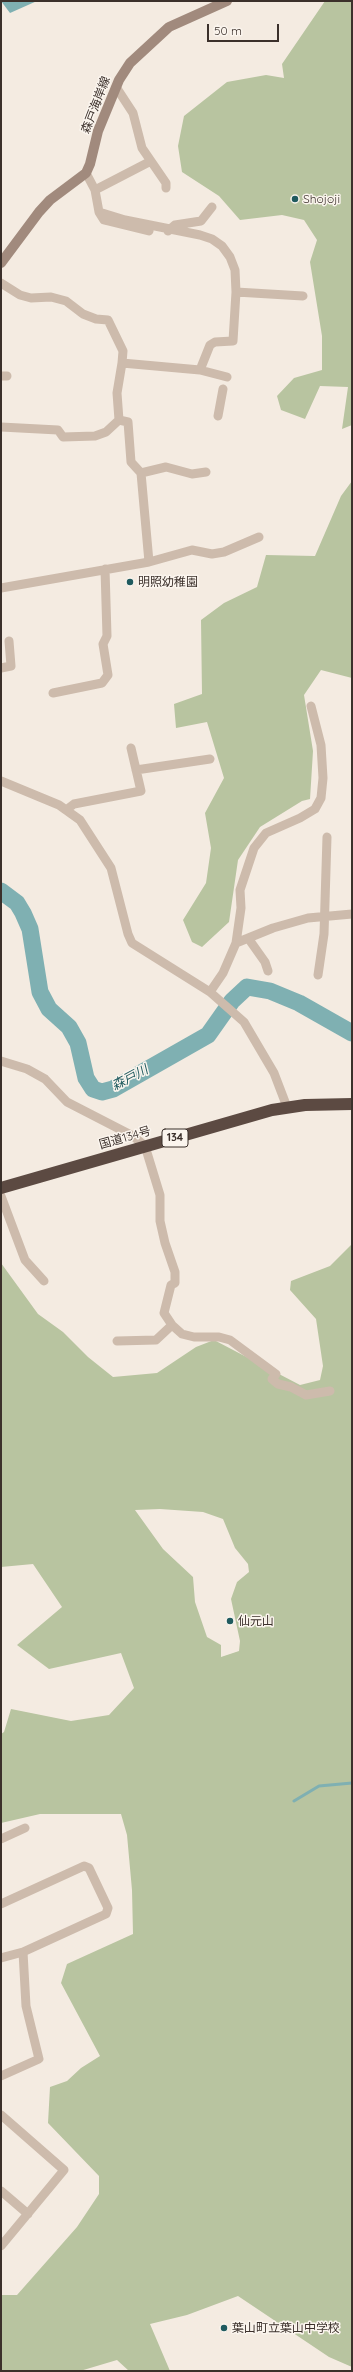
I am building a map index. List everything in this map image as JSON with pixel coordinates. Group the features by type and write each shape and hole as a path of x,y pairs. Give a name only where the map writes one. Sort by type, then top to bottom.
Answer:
{"highway":[{"name":"国道134号","path":"1,1188 287,1107 322,1103 352,1104"}],"main road":[{"name":"森戸海岸線","path":"86,173 90,164 98,131 116,87 130,63 165,30 179,21 227,1"},
{"path":"1,263 39,212 50,200 86,173"}],"street":[{"path":"116,87 133,113 142,148 166,188"},
{"path":"96,190 151,162"},
{"path":"86,173 96,190 100,212 104,220 129,228 165,234 175,225 201,221 212,207"},
{"path":"170,229 212,239 222,246 230,257 235,270 236,292 233,341 215,342 210,345 200,370"},
{"path":"1,283 20,295 31,298 51,297 66,301 83,314 96,319 108,320 123,351 117,393 119,420"},
{"path":"236,292 303,296"},
{"path":"122,363 200,370 227,377"},
{"path":"218,416 223,389"},
{"path":"1,427 58,430 63,437 96,436 106,432 119,420"},
{"path":"119,420 128,422 131,462 141,473 148,562"},
{"path":"141,473 166,466 192,474 206,472"},
{"path":"1,588 148,562 192,550 212,554 224,552 259,537"},
{"path":"53,693 102,683 108,675 103,644 107,636 105,569"},
{"path":"1,668 11,666 9,641"},
{"path":"210,992 223,973 236,943 241,908 240,890 254,848 266,832 300,818 315,809 321,798 323,778 321,745 311,706"},
{"path":"66,810 74,804 140,791 131,748"},
{"path":"136,770 210,759"},
{"path":"1,781 66,810 80,820 111,868 128,934 132,943 210,992 234,1011 244,1022 274,1073 287,1107"},
{"path":"318,975 324,916 327,838"},
{"path":"236,943 293,922 324,916 352,914"},
{"path":"248,938 265,962 268,971"},
{"path":"1,1061 27,1069 45,1079 67,1102 133,1136 145,1146 160,1195 160,1221 175,1272 175,1283 171,1285 164,1313 172,1325 182,1334 194,1337 220,1337 230,1340 276,1374 272,1379 278,1384 291,1387 306,1395 330,1391"},
{"path":"1,1196 25,1260 44,1281"},
{"path":"118,1341 156,1340 172,1325"},
{"path":"1,1840 25,1828"},
{"path":"1,1904 84,1866 89,1868 108,1908 106,1914 23,1952 1,1958"},
{"path":"1,2076 39,2059 26,2006 23,1952"},
{"path":"1,2115 64,2170 1,2246"},
{"path":"1,2192 28,2214"}],"green space":[{"path":"325,1 352,1 352,425 342,429 348,387 320,386 305,419 281,410 277,396 294,378 322,370 322,336 310,262 317,240 304,220 282,215 240,220 219,196 182,172 178,146 184,116 227,82 266,75 284,78 282,64"},
{"path":"352,481 352,678 321,670 304,695 313,751 310,799 302,801 260,827 238,860 229,922 202,947 192,942 183,920 206,883 211,848 205,813 224,778 207,722 176,728 174,704 202,694 201,620 224,603 257,587 266,555 315,556 341,496"},
{"path":"352,1244 352,2367 329,2357 238,2296 187,2315 150,2324 170,2371 129,2371 117,2360 80,2371 1,2371 1,2295 17,2295 77,2227 99,2194 99,2176 48,2123 50,2087 67,2081 81,2068 100,2056 61,1983 67,1964 133,1934 132,1890 127,1835 121,1814 40,1814 1,1823 1,1734 4,1732 11,1709 71,1721 109,1715 134,1688 121,1653 49,1669 17,1645 62,1607 33,1564 1,1567 1,1263 38,1314 63,1332 88,1357 113,1377 157,1373 196,1347 214,1340 300,1385 320,1380 323,1366 316,1319 290,1290 291,1281 330,1266","holes":["160,1509 203,1512 223,1519 235,1548 248,1564 249,1572 237,1582 231,1599 240,1641 239,1651 221,1657 221,1645 207,1637 195,1602 193,1577 163,1549 135,1510"]}],"water":[{"path":"1,1 37,1 10,13"}],"waterway":[{"name":"森戸川","path":"1,891 17,903 23,913 30,929 40,992 49,1009 69,1027 78,1043 86,1078 93,1089 102,1092 113,1089 208,1035 232,1001 247,987 270,991 299,1003 352,1033"},
{"path":"294,1801 319,1786 352,1783"}],"place":[{"name":"Shojoji","path":"295,199"},
{"name":"明照幼稚園","path":"130,582"},
{"name":"仙元山","path":"230,1621"},
{"name":"葉山町立葉山中学校","path":"224,2328"}]}
